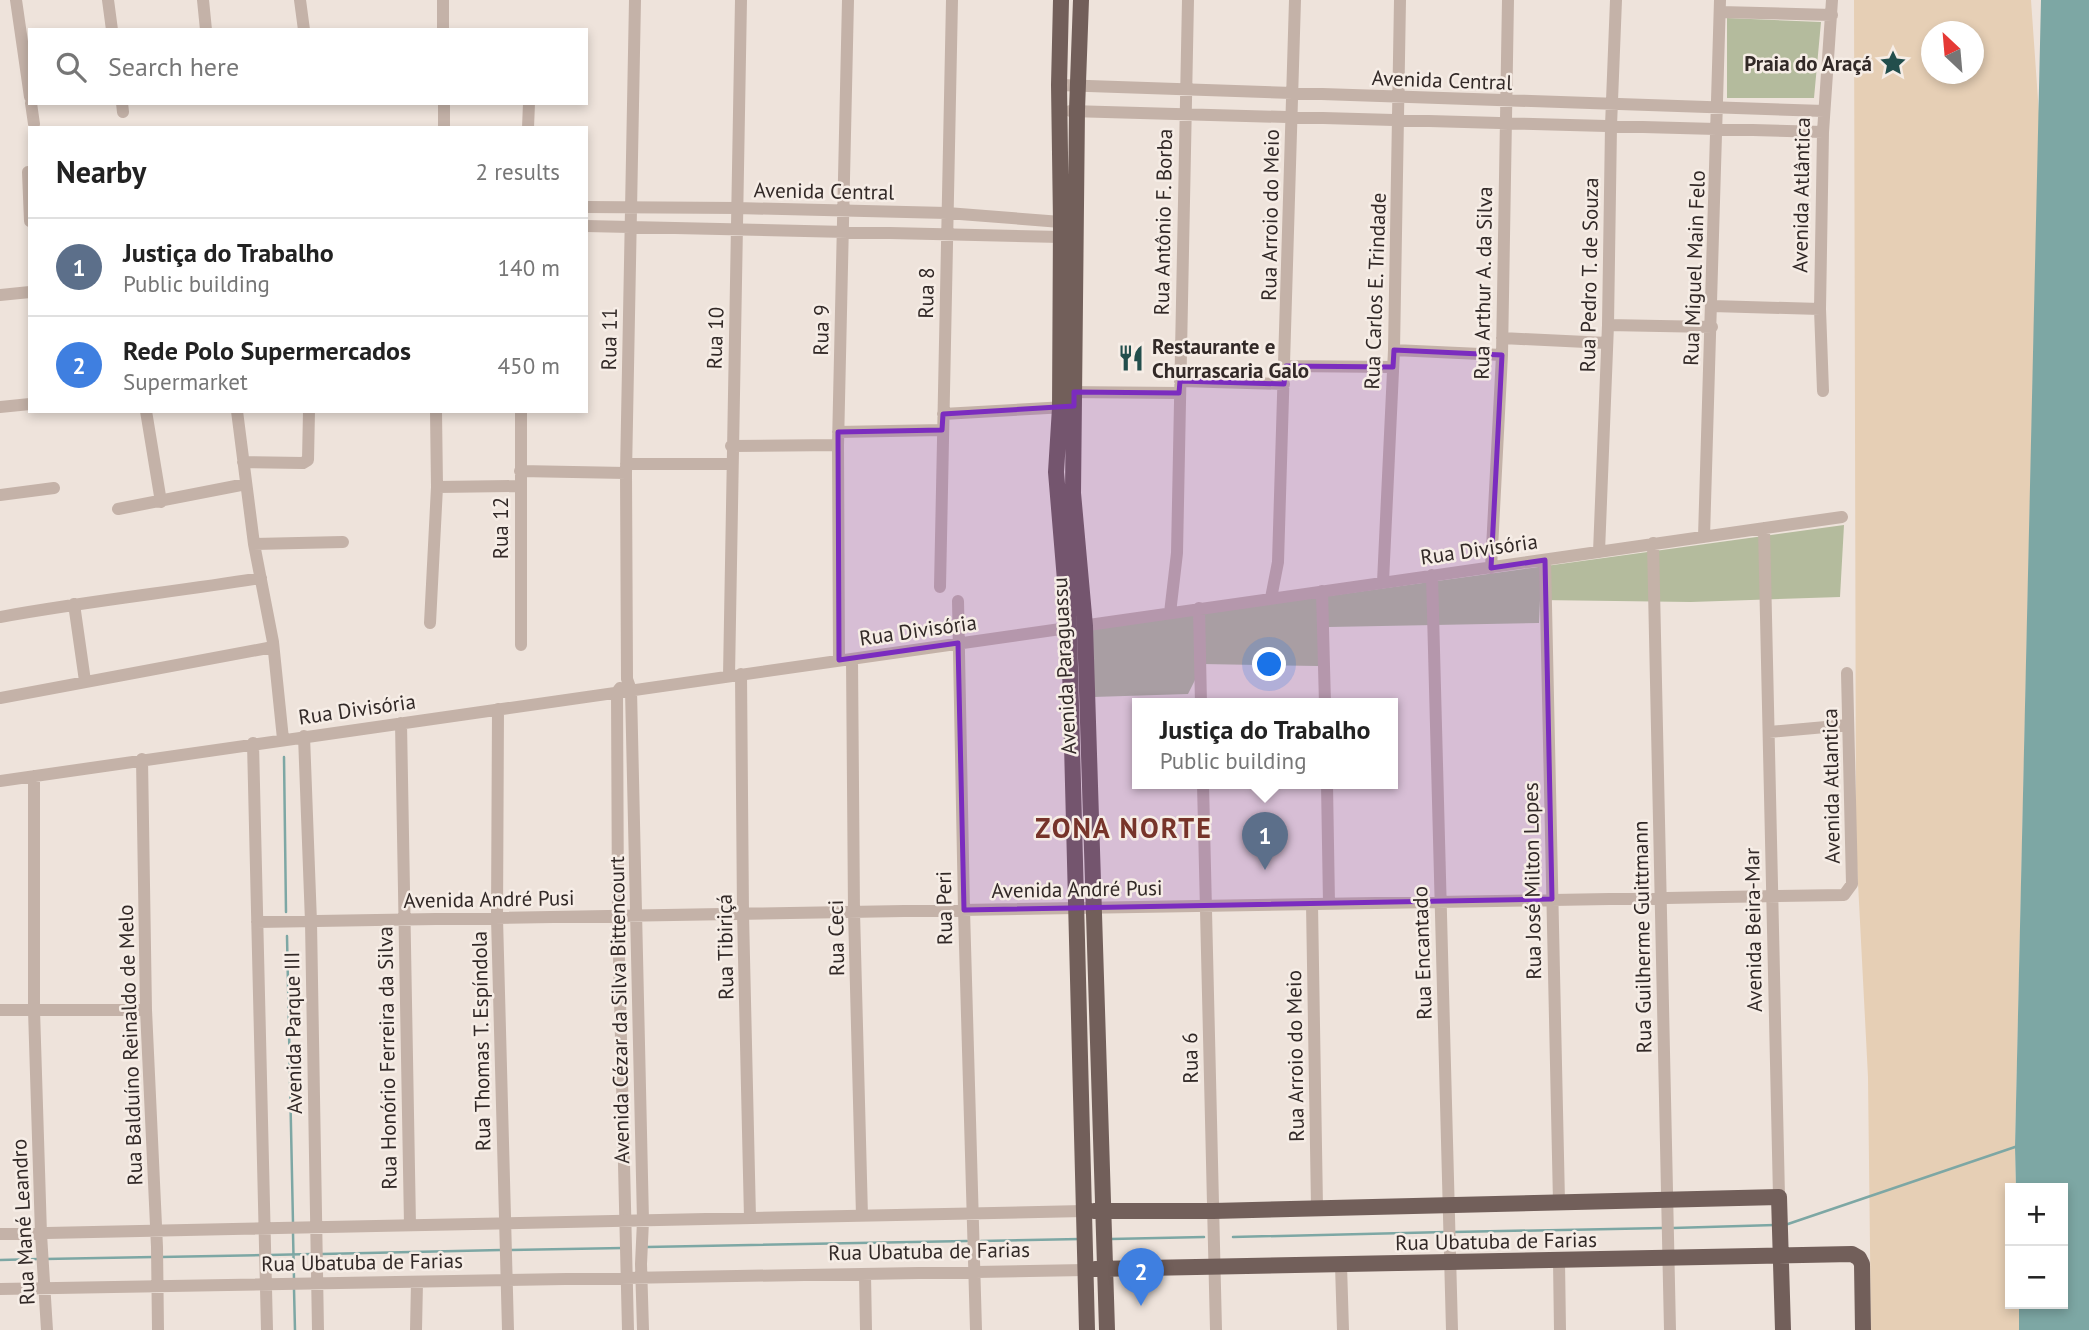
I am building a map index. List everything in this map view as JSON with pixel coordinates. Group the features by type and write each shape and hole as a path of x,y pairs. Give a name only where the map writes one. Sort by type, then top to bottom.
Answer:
{"main road":[{"name":"Avenida Paraguassu","path":"1061,0 1059,111 1066,400 1094,908 1107,1330"},
{"name":"Avenida Paraguassu","path":"1066,400 1081,0"},
{"name":"Avenida Paraguassu","path":"1077,626 1076,908 1087,1330"},
{"name":"Rua Ubatuba de Farias","path":"1084,1211 1213,1211 1317,1207 1450,1212 1559,1202 1668,1208 1779,1201"},
{"name":"Avenida Beira-Mar","path":"1779,1201 1783,1330"},
{"name":"Rua Ubatuba de Farias","path":"1085,1263 1215,1267 1559,1261 1669,1254 1852,1254 1859,1258 1862,1264 1863,1330"}],"street":[{"path":"16,0 28,83"},
{"path":"108,0 112,28"},
{"path":"202,0 206,28"},
{"path":"299,0 304,28"},
{"path":"443,0 443,28"},
{"name":"Rua 11","path":"629,684 626,468 635,0"},
{"name":"Rua 10","path":"735,675 731,446 741,0"},
{"name":"Rua 9","path":"846,659 838,438 841,210 848,0"},
{"name":"Rua 8","path":"940,587 952,0"},
{"name":"Rua Antônio F. Borba","path":"1170,612 1177,553 1188,0"},
{"name":"Rua Arroio do Meio","path":"1270,598 1278,562 1295,0"},
{"name":"Rua Carlos E. Trindade","path":"1383,582 1394,350 1400,0"},
{"name":"Rua Arthur A. da Silva","path":"1491,568 1502,355 1508,0"},
{"name":"Rua Pedro T. de Souza","path":"1598,552 1608,325 1616,0"},
{"name":"Avenida Atlântica","path":"1823,391 1820,309 1823,132 1832,0"},
{"path":"1720,6 1832,15"},
{"name":"Rua Miguel Main Felo","path":"1704,537 1720,6"},
{"name":"Avenida Central","path":"1059,85 1824,110"},
{"path":"31,105 34,124"},
{"path":"443,105 444,126"},
{"path":"528,126 529,105"},
{"name":"Avenida Central","path":"1059,111 1823,132"},
{"name":"Avenida Central","path":"588,207 947,213 1061,230"},
{"name":"Avenida Central","path":"588,226 947,236 1061,230"},
{"path":"0,295 28,292"},
{"path":"1712,306 1820,309"},
{"path":"1608,325 1712,327"},
{"path":"1502,338 1607,343"},
{"path":"1394,350 1502,355"},
{"path":"1286,366 1393,367"},
{"path":"943,414 1180,387 1284,384"},
{"path":"0,407 28,404"},
{"path":"146,413 161,502"},
{"path":"237,413 254,544 274,647 283,739"},
{"path":"243,462 303,463 308,460 309,413"},
{"path":"430,623 437,487 436,413"},
{"name":"Rua 12","path":"521,413 521,645"},
{"path":"731,446 942,430"},
{"path":"520,471 732,464"},
{"path":"118,509 246,484"},
{"path":"437,487 519,486"},
{"path":"0,495 54,488"},
{"name":"Rua Divisória","path":"0,781 617,692 629,684 735,675 1842,517"},
{"name":"Avenida Beira-Mar","path":"1764,528 1779,1201"},
{"path":"254,544 343,542"},
{"name":"Rua Guilherme Guittmann","path":"1653,543 1670,1330"},
{"name":"Rua José Milton Lopes","path":"1545,560 1559,1202"},
{"name":"Rua Encantado","path":"1432,575 1452,1330"},
{"path":"0,617 261,578"},
{"path":"1322,591 1325,698"},
{"name":"Rua Peri","path":"958,601 975,1272"},
{"path":"74,604 86,681"},
{"path":"1199,608 1201,698"},
{"path":"0,698 274,647"},
{"name":"Rua Ceci","path":"846,659 862,1216"},
{"name":"Avenida Atlantica","path":"1844,895 1852,884 1847,673"},
{"name":"Rua Tibiriçá","path":"735,675 750,1218"},
{"name":"Avenida Cézar da Silva Bittencourt","path":"629,684 643,1221 640,1264 643,1330"},
{"name":"Avenida Cézar da Silva Bittencourt","path":"617,692 618,916 628,1330"},
{"name":"Rua Thomas T. Espíndola","path":"498,709 498,918 508,1330"},
{"name":"Rua Honório Ferreira da Silva","path":"401,723 410,1225"},
{"path":"1769,732 1848,725"},
{"name":"Avenida Parque III","path":"304,736 311,922 318,1330"},
{"name":"Avenida Parque III","path":"253,744 257,922 271,1228 265,1244 270,1280 267,1330"},
{"name":"Rua Balduíno Reinaldo de Melo","path":"142,760 146,1010 157,1247 158,1330"},
{"name":"Rua Mané Leandro","path":"34,776 34,1010 47,1330"},
{"name":"Rua 6","path":"1203,789 1216,1330"},
{"path":"1326,789 1329,904"},
{"name":"Avenida André Pusi","path":"257,922 1844,895"},
{"name":"Rua Arroio do Meio","path":"1312,904 1317,1207"},
{"path":"0,1010 146,1010"},
{"name":"Rua Ubatuba de Farias","path":"0,1234 42,1239 156,1230 505,1223 625,1227 643,1221 1084,1211"},
{"path":"1559,1261 1560,1330"},
{"name":"Rua Ubatuba de Farias","path":"0,1289 45,1283 157,1286 270,1280 300,1284 416,1282 506,1275 627,1274 641,1278 975,1272 1085,1263"},
{"path":"1341,1265 1343,1330"},
{"path":"975,1272 976,1330"},
{"path":"865,1274 866,1330"},
{"path":"416,1282 416,1330"}],"highlighted area":[{"path":"1394,350 1502,355 1491,568 1545,560 1552,899 964,910 958,643 839,660 838,432 942,430 943,414 1074,406 1074,392 1179,393 1180,381 1284,384 1286,366 1393,367"}],"green space":[{"path":"1727,18 1821,22 1814,98 1727,98"},
{"path":"1844,525 1840,597 1691,602 1540,600 1539,623 1329,627 1318,666 1203,664 1188,694 1093,697 1089,629"}],"sand":[{"path":"1854,0 2031,0 2039,114 2016,1183 2005,1183 2005,1309 2019,1309 2019,1330 1871,1330 1868,1077 1856,844"}],"water":[{"path":"2041,0 2089,0 2089,1330 2019,1330 2019,1309 2068,1309 2068,1183 2016,1183"}],"waterway":[{"path":"284,757 286,912"},
{"path":"287,936 293,1223"},
{"path":"1785,1225 2015,1147"},
{"path":"1673,1228 1775,1225"},
{"path":"1453,1232 1663,1228"},
{"path":"1233,1237 1446,1232"},
{"path":"293,1233 294,1279"},
{"path":"1111,1239 1204,1237"},
{"path":"981,1241 1080,1239"},
{"path":"647,1247 967,1241"},
{"path":"511,1250 623,1248"},
{"path":"322,1254 501,1250"},
{"path":"269,1255 312,1254"},
{"path":"161,1257 263,1255"},
{"path":"45,1259 154,1257"},
{"path":"0,1260 39,1259"},
{"path":"294,1289 295,1330"}],"place":[{"name":"Praia do Araçá","path":"1893,63"},
{"name":"Restaurante e Churrascaria Galo","path":"1131,358"},
{"name":"Justiça do Trabalho","path":"1265,870"},
{"name":"Rede Polo Supermercados","path":"1141,1306"}],"district":[{"name":"ZONA NORTE","path":"1124,827"}]}
